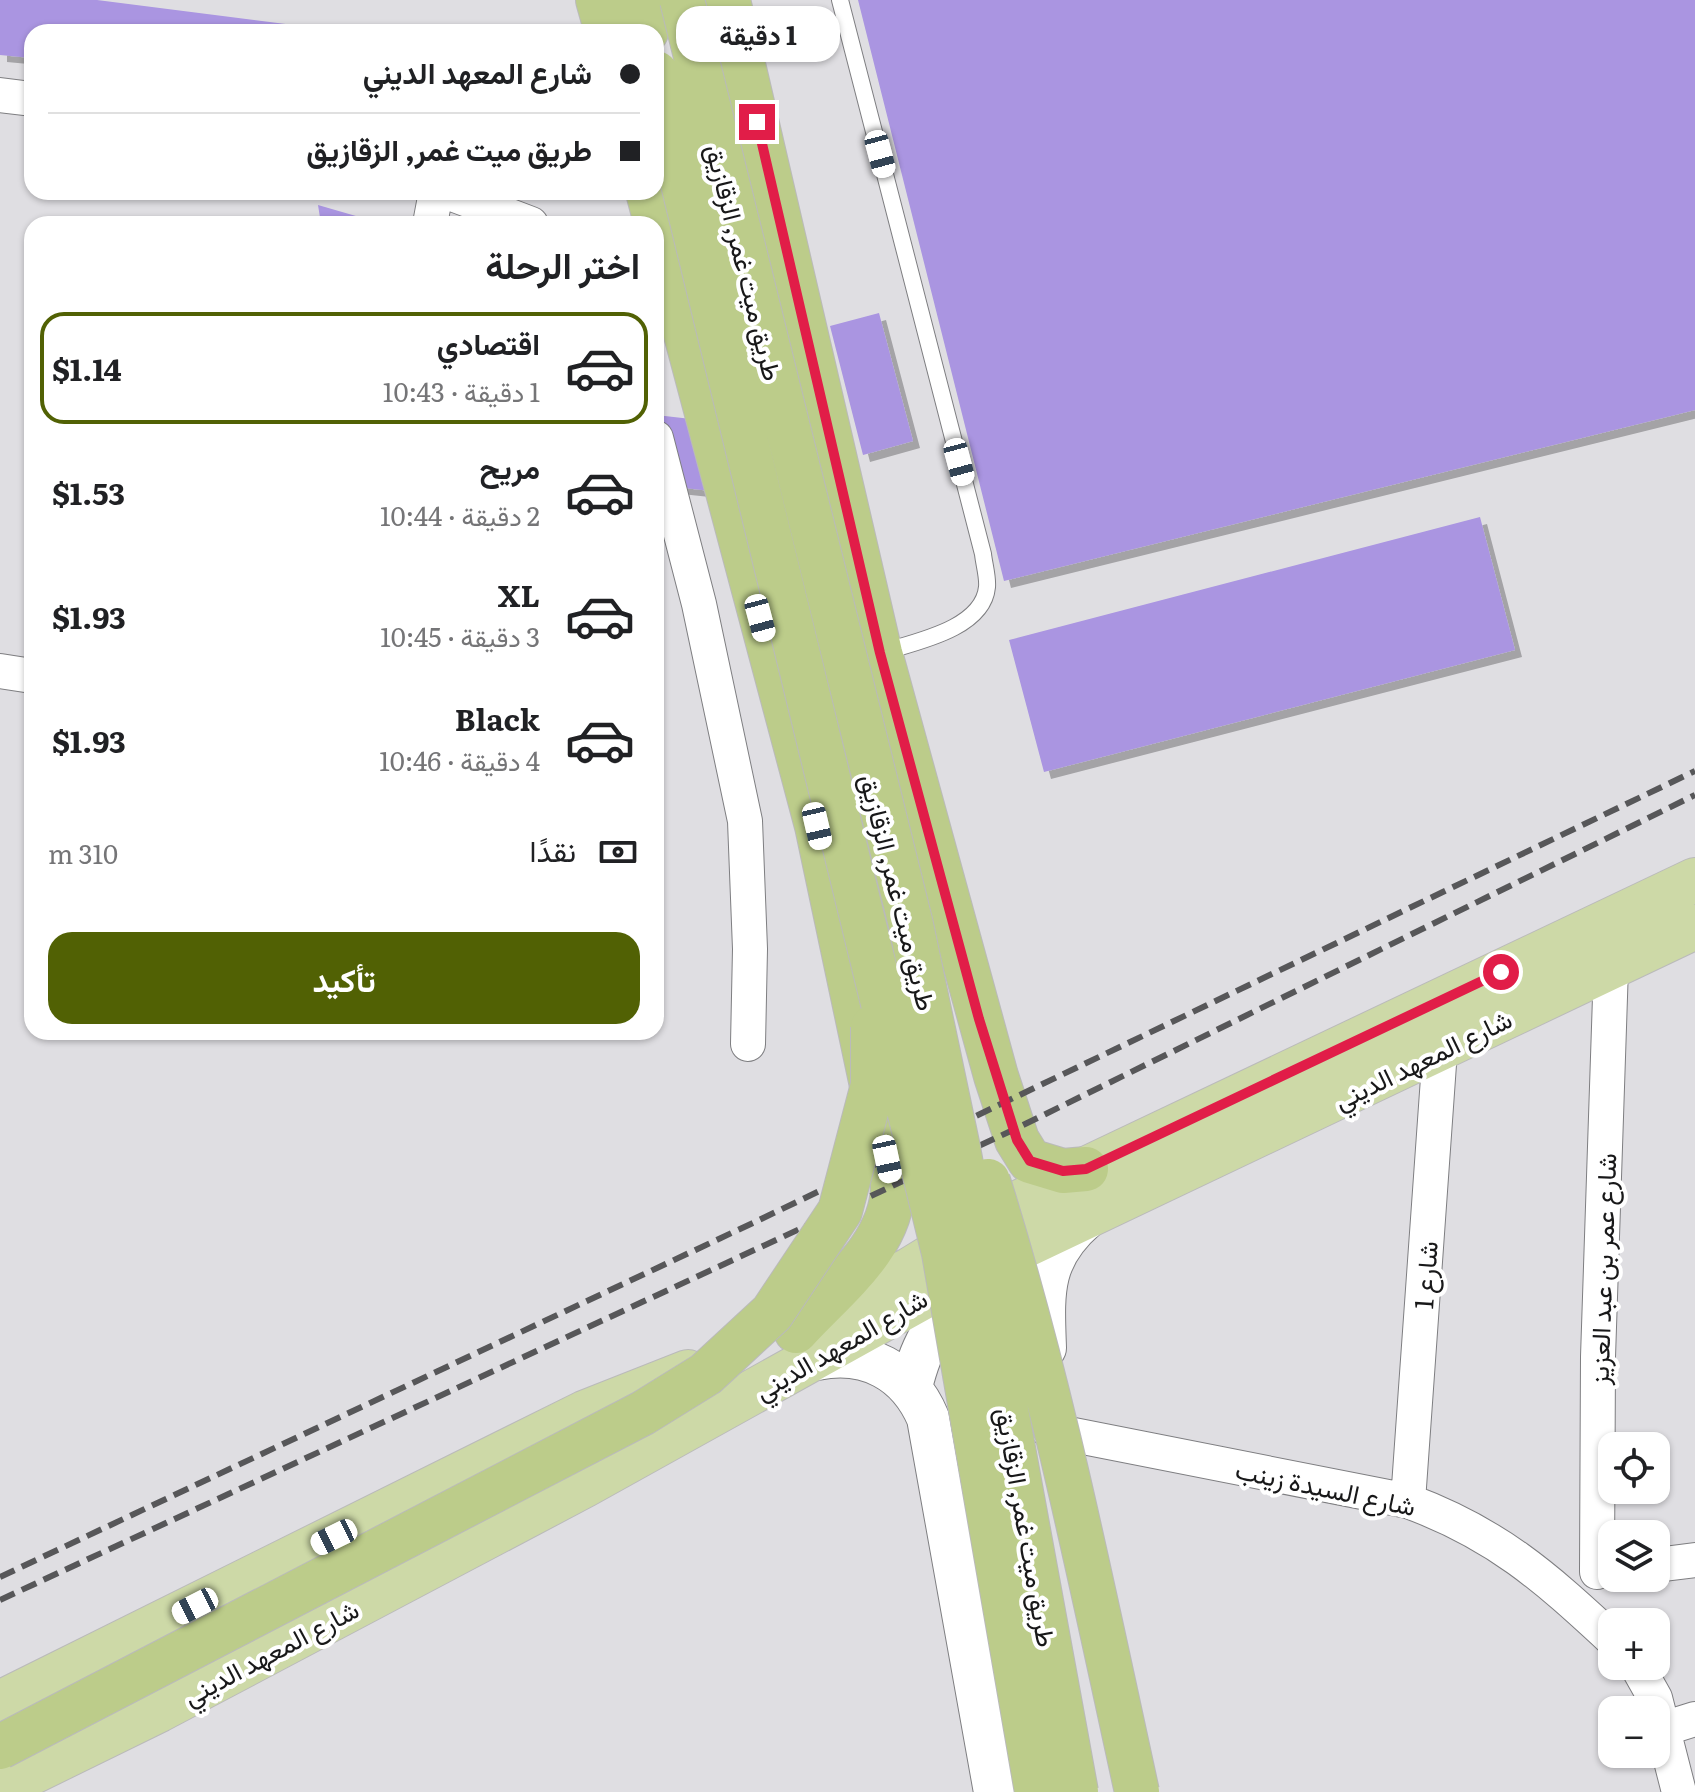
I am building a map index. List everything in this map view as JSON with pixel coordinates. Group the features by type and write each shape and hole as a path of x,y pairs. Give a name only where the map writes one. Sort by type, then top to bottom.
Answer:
{"highway":[{"path":"598,0 605,24"},
{"path":"638,0 644,24"},
{"name":"طريق ميت غمر, الزقازيق","path":"682,0 911,925 964,1178 1076,1792"},
{"name":"طريق ميت غمر, الزقازيق","path":"728,0 880,653 954,933 1017,1140 1030,1161 1063,1171 1086,1169"},
{"name":"طريق ميت غمر, الزقازيق","path":"664,106 944,1253 1037,1792"},
{"path":"664,259 817,826 893,1185 890,1214 878,1241 807,1345"},
{"path":"0,1747 643,1413 706,1374 772,1313 840,1211 873,1085 873,1018 859,910"},
{"path":"935,1039 975,1137 1027,1306 1137,1792"}],"main road":[{"name":"شارع المعهد الديني","path":"0,1703 584,1413 807,1345 911,1269 1018,1203 1695,880"},
{"name":"شارع المعهد الديني","path":"0,1788 159,1710 807,1345 1086,1218 1695,927"}],"street":[{"path":"0,95 24,98"},
{"path":"468,200 510,216"},
{"path":"664,469 699,604 745,821 750,949 748,1044"},
{"path":"0,671 24,675"},
{"name":"شارع عمر بن عبد العزيز","path":"1603,1520 1598,1357 1611,967"},
{"name":"شارع 1","path":"1408,1501 1440,1050"},
{"path":"1086,1218 1060,1245 1046,1277 1043,1294 1048,1430 1146,1792"},
{"path":"911,1387 923,1346 934,1328 964,1301 1003,1290 1043,1294"},
{"path":"807,1345 874,1361 894,1371 911,1387 928,1418 995,1792"},
{"name":"شارع السيدة زينب","path":"1048,1430 1408,1501 1481,1532 1546,1578 1598,1626"},
{"path":"1670,1563 1695,1560"},
{"path":"1546,1578 1598,1572"},
{"path":"1645,1680 1655,1698 1679,1724 1679,1792"}],"lane":[{"path":"840,0 983,554 987,589 974,611 950,631 880,653"}],"building":[{"path":"0,0 97,0 286,24 24,24 24,57 0,55"},
{"path":"858,0 1695,0 1695,410 1004,581"},
{"path":"318,205 356,216 320,216"},
{"path":"879,313 913,441 863,455 830,326"},
{"path":"664,416 700,420 712,491 664,486"},
{"path":"1480,517 1515,650 1044,772 1009,640"}],"railway":[{"path":"0,1577 757,1221 1695,771"},
{"path":"0,1600 1013,1130 1695,795"}],"route":[{"path":"757,122 880,653 979,1019 1017,1140 1030,1161 1063,1171 1086,1169 1501,972"}]}
